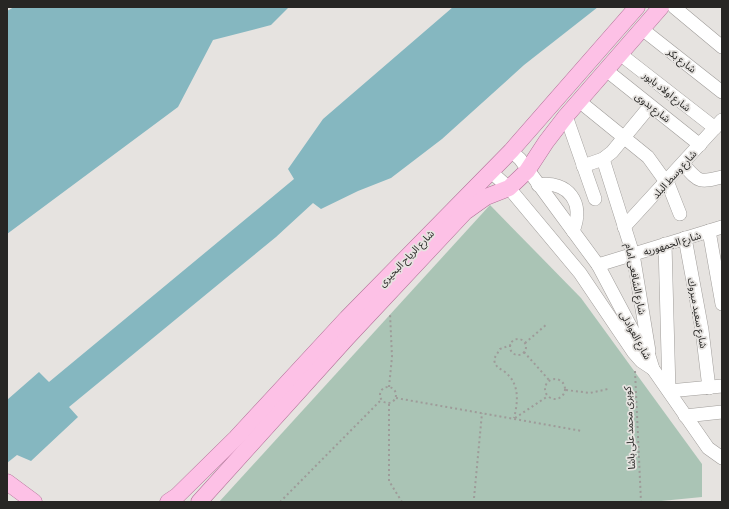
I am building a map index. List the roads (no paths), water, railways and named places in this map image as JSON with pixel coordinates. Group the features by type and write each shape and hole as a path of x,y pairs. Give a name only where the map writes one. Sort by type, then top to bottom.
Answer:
{"main road":[{"name":"شارع الرياح البحيرى","path":"168,502 177,496 236,438 347,318 511,151 637,7"},
{"name":"شارع الرياح البحيرى","path":"199,502 388,294 465,212 486,197 509,188 528,171 546,142 566,116 661,7"},
{"path":"7,483 17,502"},
{"path":"7,483 34,502"}],"street":[{"path":"674,7 722,47"},
{"name":"شارع بكر","path":"642,29 722,92"},
{"name":"شارع اولاد بابور","path":"620,54 718,124"},
{"name":"شارع بدوى","path":"606,70 700,145"},
{"path":"579,101 650,160 667,181 680,214"},
{"path":"583,166 603,159 612,152 650,106"},
{"path":"566,116 595,199"},
{"name":"شارع وسط البلد","path":"624,228 718,124"},
{"name":"شارع العوادلى","path":"511,151 520,159 598,265 633,331 649,356 653,369"},
{"name":"شارع الشافعى امام","path":"603,159 633,254 649,356"},
{"path":"683,164 698,179 703,181 722,177"},
{"name":"شارع العوادلى","path":"490,171 509,188 580,274 634,353 653,369"},
{"path":"538,185 556,185 572,196 578,213 577,223 573,231"},
{"name":"شارع الجمهوريه","path":"598,265 722,227"},
{"path":"709,231 720,283 722,304"},
{"name":"شارع سعيد مبروك","path":"685,238 702,330 716,387"},
{"path":"665,244 669,392"},
{"path":"653,369 708,448 722,458"},
{"path":"669,392 716,387"},
{"path":"686,416 722,412"}],"water":[{"path":"14,7 289,7 271,25 213,40 178,107 7,234 7,11"},
{"path":"453,7 598,7 524,65 442,139 391,178 358,191 321,209 313,203 276,237 69,407 78,417 31,461 17,455 7,463 7,400 39,372 49,382 294,179 288,169 323,119"}]}
